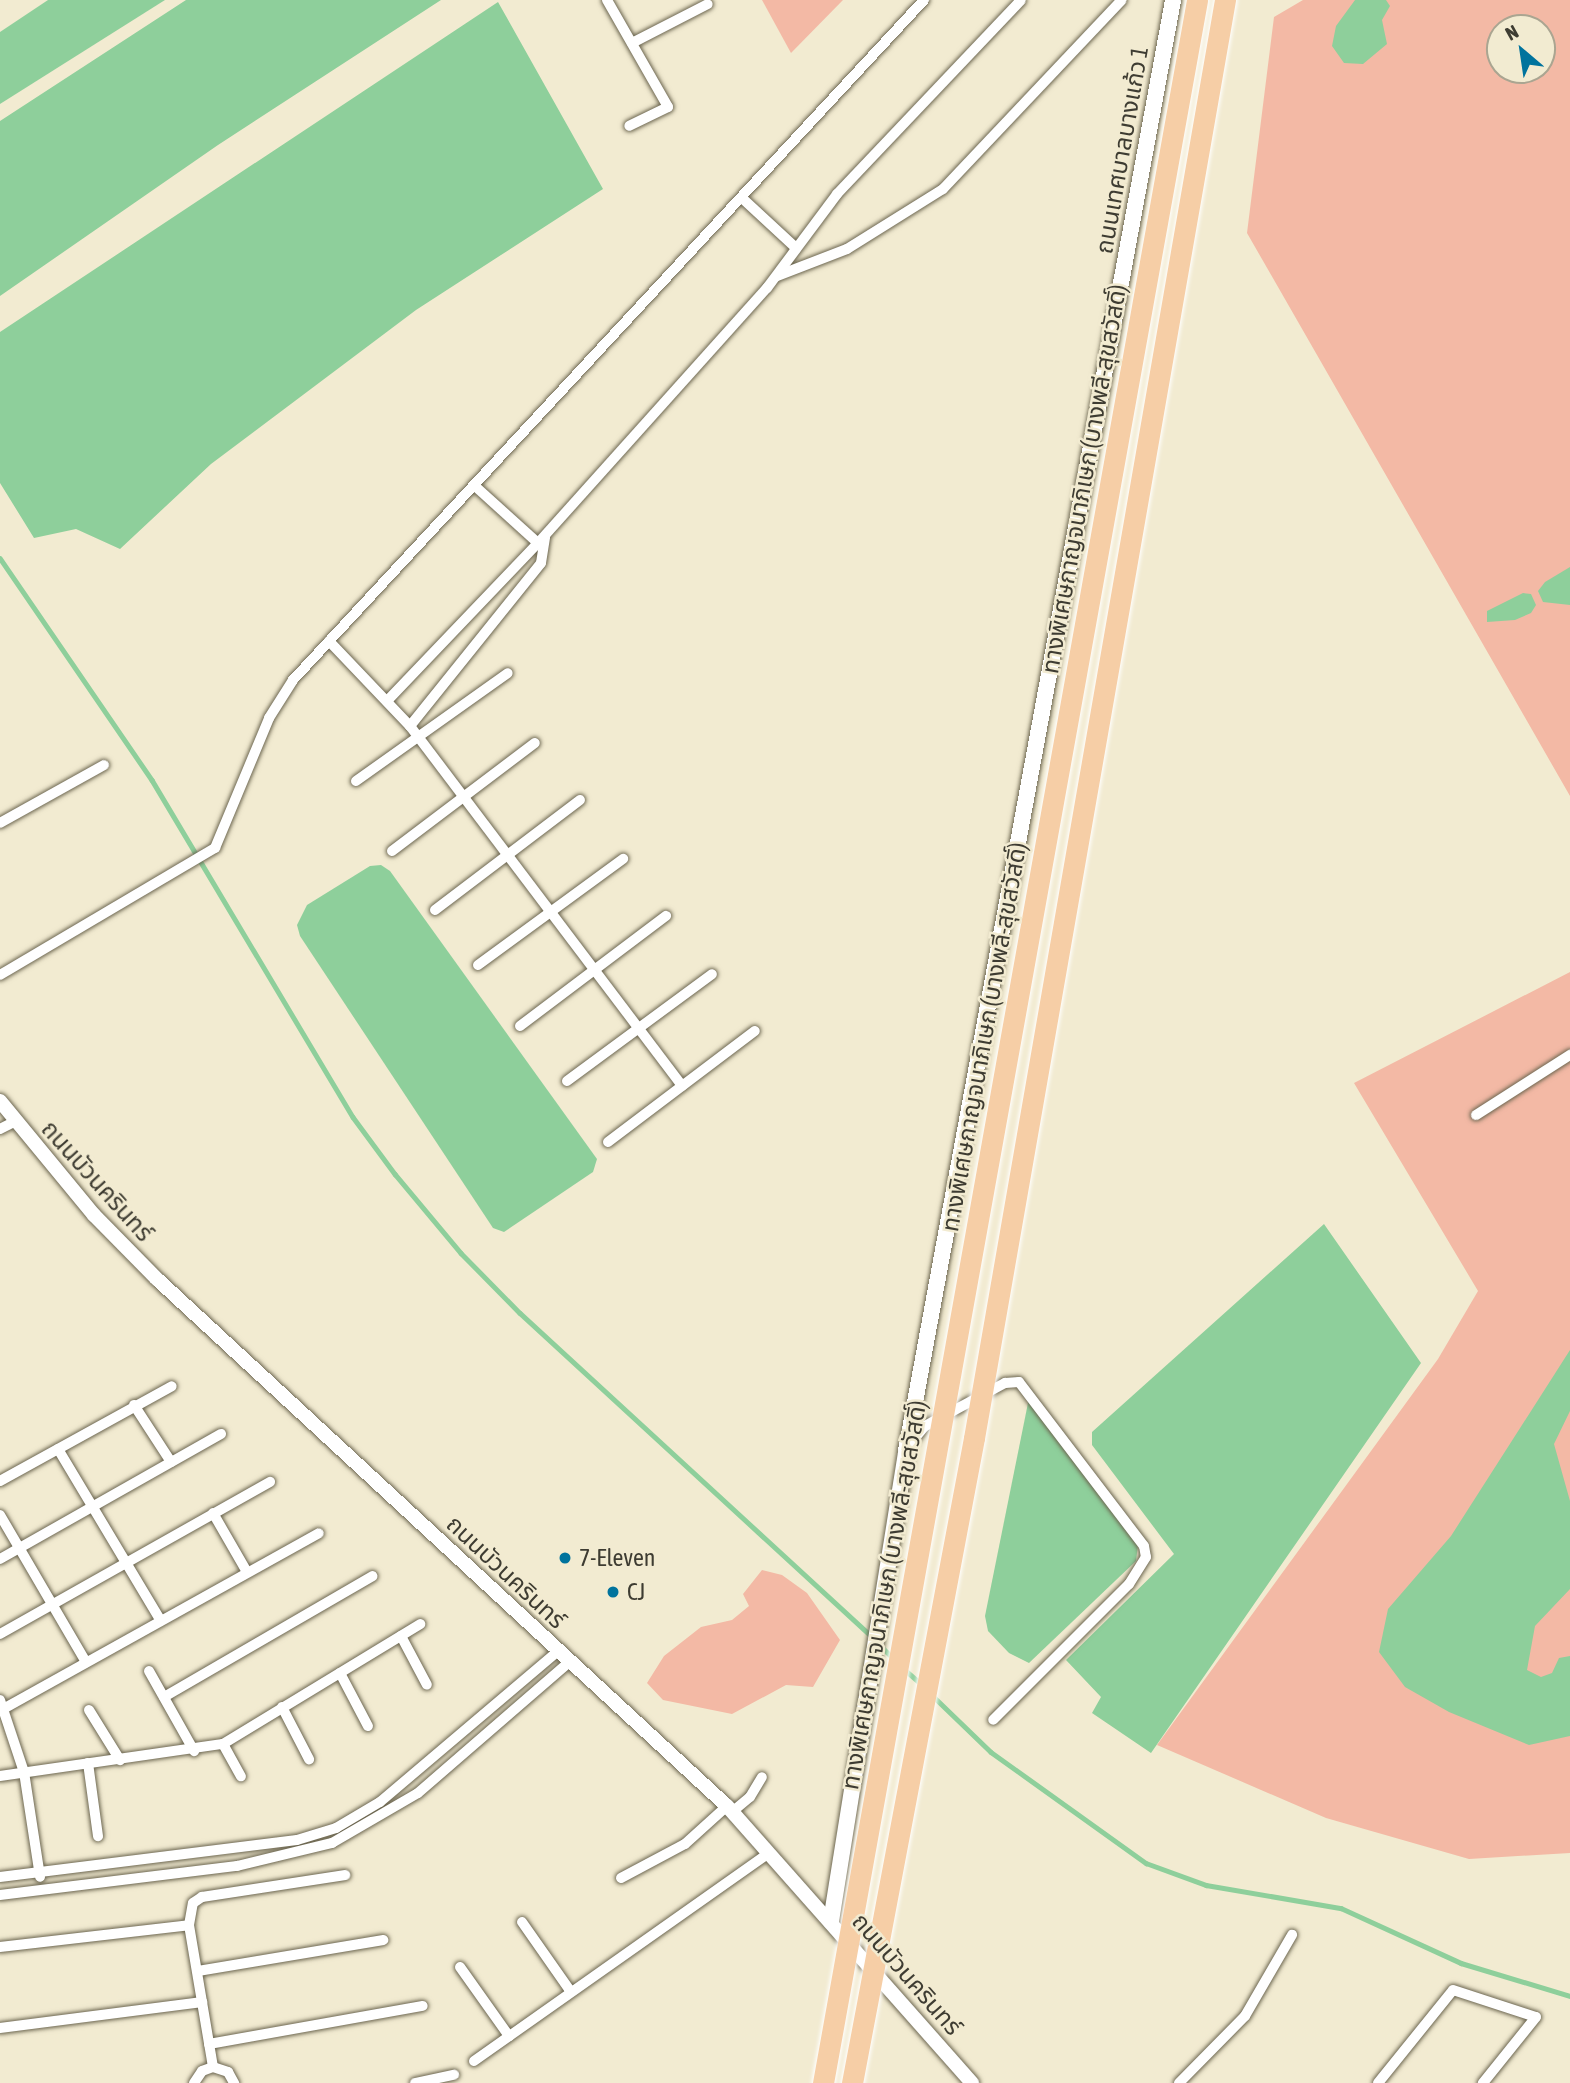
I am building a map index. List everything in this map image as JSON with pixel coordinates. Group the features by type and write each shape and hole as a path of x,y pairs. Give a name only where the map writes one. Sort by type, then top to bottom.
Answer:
{"highway":[{"name":"ทางพิเศษกาญจนาภิเษก (บางพลี-สุขสวัสดิ์)","path":"823,2083 1197,0"},
{"path":"852,2083 974,1438 1225,0"}],"main road":[{"name":"ถนนเทศบาลบางแก้ว 1","path":"831,1921 906,1451 1173,0"}],"street":[{"path":"607,0 668,107 629,126"},
{"path":"0,975 192,865 222,837 280,696 924,0"},
{"path":"387,701 538,543 777,276 837,194 1021,0"},
{"path":"777,276 807,268 847,249 943,189 1122,0"},
{"path":"632,43 708,4"},
{"path":"742,198 796,248"},
{"path":"476,487 538,543"},
{"path":"410,726 541,563 546,534"},
{"path":"329,641 410,726 682,1086"},
{"path":"356,781 508,673"},
{"path":"392,851 536,743"},
{"path":"0,823 104,765"},
{"path":"435,910 580,800"},
{"path":"478,965 623,859"},
{"path":"520,1026 666,916"},
{"path":"567,1081 712,974"},
{"path":"608,1142 755,1031"},
{"path":"1476,1115 1570,1055"},
{"name":"ถนนบัวนครินทร์","path":"0,1101 94,1215 157,1279 729,1809 770,1852 972,2083"},
{"path":"0,1129 15,1122"},
{"path":"906,1451 925,1426 1005,1383 1019,1382 1144,1546 1146,1556 1129,1584 993,1720"},
{"path":"0,1482 172,1386"},
{"path":"134,1405 171,1462"},
{"path":"0,1559 221,1434"},
{"path":"58,1449 95,1505 161,1621"},
{"path":"0,1634 270,1482"},
{"path":"213,1513 247,1572"},
{"path":"0,1515 86,1662"},
{"path":"42,1890 24,1772 2,1704 86,1662 319,1533"},
{"path":"164,1697 373,1576"},
{"path":"0,1776 194,1751 223,1744 420,1624"},
{"path":"401,1636 427,1685"},
{"path":"0,1877 297,1840 336,1828 380,1802 557,1651"},
{"path":"0,1895 237,1866 332,1843 418,1793 568,1662"},
{"path":"149,1671 194,1751"},
{"path":"340,1673 368,1726"},
{"path":"282,1707 309,1759"},
{"path":"89,1710 120,1760"},
{"path":"223,1744 241,1776"},
{"path":"88,1763 98,1836"},
{"path":"621,1878 685,1844 729,1809 750,1797 762,1777"},
{"path":"474,2061 770,1852"},
{"path":"213,2067 188,1912 202,1897 345,1875"},
{"path":"522,1922 571,1992"},
{"path":"0,1947 189,1924"},
{"path":"1179,2083 1245,2016 1292,1935"},
{"path":"198,1971 383,1940"},
{"path":"460,1967 509,2036"},
{"path":"1378,2083 1453,1990 1536,2017 1483,2083"},
{"path":"0,2028 202,2002"},
{"path":"209,2044 423,2006"},
{"path":"194,2083 202,2071 213,2067 228,2071 234,2083"},
{"path":"415,2083 454,2075"}],"shaded area":[{"path":"48,0 165,0 0,104 0,32"},
{"path":"186,0 441,0 218,145 0,296 0,121"},
{"path":"762,0 843,0 791,53"},
{"path":"1303,0 1570,0 1570,796 1247,233 1274,17"},
{"path":"1355,0 1386,0 1390,6 1382,20 1387,44 1363,64 1344,63 1332,46 1336,26"},
{"path":"498,2 603,189 416,310 211,464 120,549 76,529 34,538 0,483 0,332"},
{"path":"1570,567 1570,605 1543,602 1538,591 1545,582"},
{"path":"1523,593 1531,594 1536,605 1531,613 1515,620 1487,622 1487,611"},
{"path":"381,865 390,871 597,1159 593,1172 504,1232 493,1228 300,936 297,925 307,905 370,866"},
{"path":"1570,972 1570,1853 1469,1859 1326,1818 1157,1745 1438,1359 1478,1291 1354,1083"},
{"path":"1324,1224 1421,1363 1151,1753 1092,1713 1101,1697 1066,1660 1174,1554 1092,1445 1092,1432"},
{"path":"1570,1350 1570,1411 1554,1444 1570,1501 1570,1589 1535,1626 1527,1670 1541,1677 1552,1673 1559,1658 1570,1656 1570,1736 1529,1745 1449,1712 1405,1687 1379,1652 1388,1609 1451,1536"},
{"path":"1029,1398 1138,1545 1136,1561 1029,1663 1009,1653 988,1631 985,1616"},
{"path":"762,1570 782,1575 807,1593 840,1640 813,1687 786,1685 732,1714 663,1700 647,1683 664,1656 701,1627 732,1620 749,1606 743,1594"}],"waterway":[{"path":"0,558 152,780 353,1117 395,1174 461,1253 520,1313 873,1638"},
{"path":"879,1644 893,1658"},
{"path":"904,1669 921,1684"},
{"path":"932,1695 991,1752 1146,1863 1206,1885 1341,1908 1461,1963 1570,1996"}],"place":[{"name":"7-Eleven","path":"565,1558"},
{"name":"CJ","path":"613,1592"}]}
